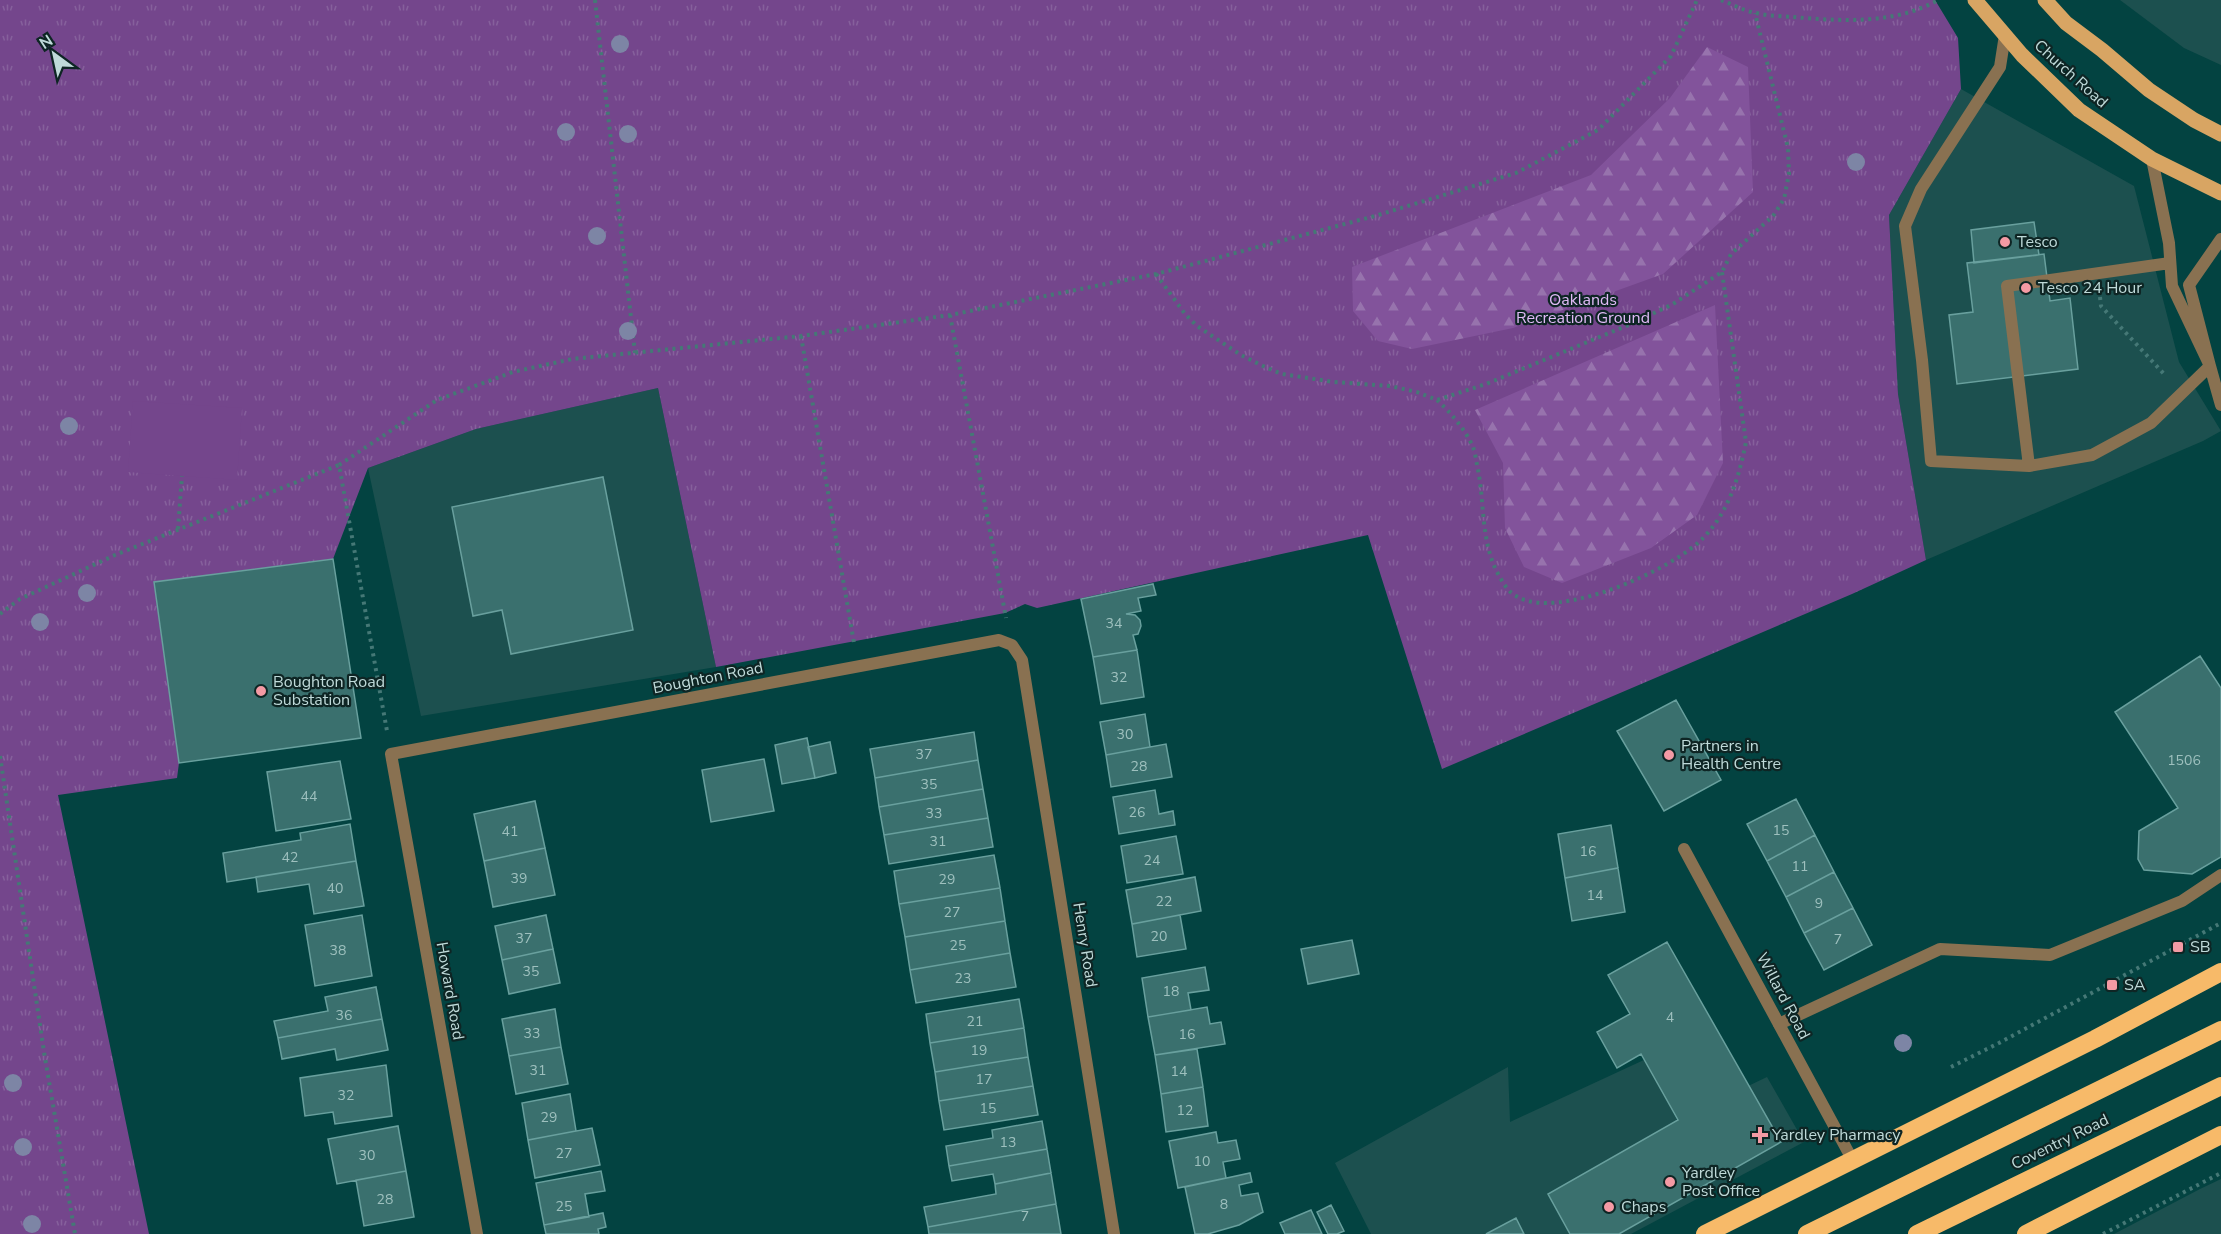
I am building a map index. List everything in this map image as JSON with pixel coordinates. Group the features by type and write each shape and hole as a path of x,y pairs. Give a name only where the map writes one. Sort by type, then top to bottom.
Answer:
{"highway":[{"path":"1705,1234 2095,1039 2221,972"},
{"path":"1808,1234 2221,1030"},
{"name":"Coventry Road","path":"1917,1234 2221,1086"},
{"path":"2026,1234 2221,1135"}],"main road":[{"name":"Church Road","path":"1975,0 2005,35 2079,110 2151,159 2221,193"},
{"path":"2045,0 2066,23 2149,90 2194,120 2221,134"}],"street":[{"path":"2005,35 2000,68 1921,189 1905,226 1922,360 1931,461 2030,466 2092,455 2151,423 2210,366"},
{"path":"2151,159 2169,243 2172,286 2210,366"},
{"path":"2221,239 2189,285 2221,405"},
{"path":"2030,466 2007,286 2170,263"},
{"name":"Boughton Road","path":"391,754 999,640 1012,645"},
{"name":"Henry Road","path":"1012,645 1022,660 1114,1234"},
{"name":"Howard Road","path":"391,754 477,1234"},
{"name":"Willard Road","path":"1684,849 1852,1159"},
{"path":"1779,1024 1940,949 2050,955 2182,901 2221,875"}],"path":[{"path":"595,0 635,353"},
{"path":"0,614 20,599 115,555 339,465 437,400 513,372 572,359 801,336 950,315 1156,274 1375,216 1516,173 1598,130 1671,56 1697,0"},
{"path":"1721,0 1755,13 1840,21 1871,19 1904,13 1938,0"},
{"path":"1437,400 1486,384 1631,324 1673,304 1722,272 1731,254 1773,216 1784,199 1789,174 1788,148 1755,13"},
{"path":"1156,274 1185,314 1197,326 1226,346 1265,367 1282,374 1335,382 1390,386 1417,392 1437,400 1451,413 1474,447 1485,541 1491,561 1503,584 1515,596 1544,605 1568,602 1620,585 1661,567 1692,549 1706,536 1720,517 1732,494 1741,468 1746,442 1722,272"},
{"path":"2097,273 2101,306 2182,393"},
{"path":"950,315 1012,645"},
{"path":"801,336 858,666"},
{"path":"339,465 391,754"},
{"path":"178,529 182,476"},
{"path":"0,756 44,1052 75,1234"},
{"path":"1951,1067 2221,923"},
{"path":"2103,1234 2221,1173"}],"shaded area":[{"path":"2120,0 2221,0 2221,65 2184,48"},
{"name":"Tesco 24 Hour","path":"1961,89 2134,186 2179,362 2221,431 2203,441 1926,560 1898,394 1889,215"},
{"path":"658,388 716,667 421,716 368,468 476,429"},
{"path":"1646,1059 1677,1120 1767,1077 1804,1142 1631,1234 1371,1234 1335,1163 1508,1067 1510,1122"},
{"path":"2221,1179 2221,1234 2114,1234 2200,1189"}],"green space":[{"name":"Oaklands Recreation Ground","path":"0,0 1935,0 1958,38 1961,89 1889,215 1898,394 1926,560 1852,594 1442,769 1368,535 1037,608 1025,604 1005,613 716,667 658,388 476,429 368,468 333,559 154,582 179,763 177,778 58,795 149,1234 0,1234"},
{"path":"1707,47 1748,67 1753,192 1663,274 1513,328 1412,349 1378,341 1353,311 1352,267 1591,175 1670,98"},
{"path":"1715,305 1723,463 1697,515 1651,548 1562,583 1524,567 1505,528 1503,463 1475,410"},
{"path":"133,401 242,408 237,480 128,472"}],"building":[{"name":"Tesco","path":"2034,222 2039,255 1974,263 1971,230"},
{"path":"2044,254 2050,301 2070,298 2078,369 1957,384 1949,315 1973,312 1967,263"},
{"path":"603,477 633,630 511,654 502,610 473,616 452,507"},
{"name":"Boughton Road Substation","path":"333,559 361,738 179,763 154,582"},
{"path":"1153,584 1156,595 1138,598 1141,611 1126,614 1135,615 1140,620 1141,626 1138,634 1133,635 1137,650 1093,657 1081,599"},
{"path":"1137,650 1144,697 1101,704 1093,657"},
{"path":"2200,656 2221,688 2221,857 2192,874 2144,870 2138,859 2139,831 2178,808 2115,712"},
{"name":"Partners in Health Centre","path":"1676,700 1721,780 1664,811 1617,731"},
{"path":"1145,714 1150,747 1106,755 1100,722"},
{"path":"974,732 978,760 875,778 870,749"},
{"path":"807,738 815,778 782,784 775,745"},
{"path":"830,742 836,773 815,778 808,747"},
{"path":"1166,744 1172,777 1111,787 1106,755"},
{"path":"764,759 774,811 711,822 702,770"},
{"path":"978,760 983,789 879,807 875,778"},
{"path":"340,761 351,819 276,831 267,772"},
{"path":"983,789 988,818 884,835 879,807"},
{"path":"1155,790 1159,814 1173,811 1175,825 1119,834 1113,797"},
{"path":"1796,799 1815,835 1767,861 1747,824"},
{"path":"535,801 545,848 484,861 474,814"},
{"path":"988,818 993,847 889,864 884,835"},
{"path":"350,824 356,861 227,882 223,853 301,840 300,833"},
{"path":"1611,825 1618,868 1565,878 1558,834"},
{"path":"1815,835 1834,872 1786,897 1767,861"},
{"path":"1176,836 1183,874 1127,883 1121,846"},
{"path":"545,848 555,895 493,907 484,861"},
{"path":"994,855 1000,888 899,904 894,871"},
{"path":"356,861 364,906 314,914 309,884 258,892 256,877"},
{"path":"1618,868 1625,912 1572,921 1565,878"},
{"path":"1834,872 1853,908 1804,933 1786,897"},
{"path":"1195,877 1201,911 1132,924 1126,890"},
{"path":"1000,888 1005,921 905,937 899,904"},
{"path":"1853,908 1872,945 1824,970 1804,933"},
{"path":"362,915 372,976 315,986 305,925"},
{"path":"546,915 553,949 502,960 495,926"},
{"path":"1180,915 1186,949 1137,957 1132,924"},
{"path":"1005,921 1010,953 910,970 905,937"},
{"path":"1352,940 1359,974 1308,984 1301,949"},
{"path":"1667,942 1781,1142 1619,1234 1570,1234 1548,1194 1678,1120 1641,1054 1617,1068 1597,1032 1630,1014 1608,975"},
{"path":"553,949 560,983 509,994 502,960"},
{"path":"1010,953 1016,987 916,1003 910,970"},
{"path":"1205,967 1209,990 1188,993 1191,1010 1148,1017 1142,978"},
{"path":"376,987 382,1019 278,1038 274,1021 328,1011 325,997"},
{"path":"1019,999 1024,1028 930,1043 926,1014"},
{"path":"1207,1007 1210,1024 1221,1022 1225,1044 1155,1055 1148,1017"},
{"path":"555,1009 561,1047 509,1056 502,1019"},
{"path":"382,1019 388,1050 337,1060 335,1049 282,1059 278,1038"},
{"path":"1024,1028 1028,1057 935,1072 930,1043"},
{"path":"561,1047 568,1084 516,1094 509,1056"},
{"path":"1197,1049 1203,1087 1161,1094 1155,1055"},
{"path":"1028,1057 1033,1086 939,1101 935,1072"},
{"path":"386,1065 392,1116 335,1124 333,1112 305,1116 300,1078"},
{"path":"1033,1086 1038,1115 944,1130 939,1101"},
{"path":"1203,1087 1208,1126 1166,1132 1161,1094"},
{"path":"570,1094 576,1131 528,1140 522,1103"},
{"path":"1042,1121 1047,1149 949,1166 946,1146 993,1138 992,1130"},
{"path":"398,1126 406,1171 337,1184 328,1139"},
{"path":"592,1128 600,1165 535,1178 528,1140"},
{"path":"1216,1132 1218,1143 1236,1140 1240,1159 1223,1162 1226,1178 1178,1188 1169,1141"},
{"path":"1047,1149 1051,1173 995,1184 993,1174 952,1181 949,1166"},
{"path":"406,1171 414,1217 364,1226 356,1180"},
{"path":"601,1171 605,1191 585,1194 589,1217 544,1225 536,1183"},
{"path":"1051,1173 1056,1204 928,1227 924,1207 996,1194 995,1184"},
{"path":"1250,1173 1252,1182 1239,1185 1241,1196 1258,1193 1263,1212 1239,1225 1208,1234 1195,1234 1185,1187"},
{"path":"1056,1204 1061,1234 929,1234 928,1227"},
{"path":"1331,1205 1344,1231 1337,1234 1328,1234 1317,1212"},
{"path":"1311,1210 1322,1234 1285,1234 1280,1223"},
{"path":"603,1213 606,1227 598,1229 599,1234 546,1234 544,1225"},
{"path":"1516,1218 1524,1234 1486,1234"}],"place":[{"name":"Tesco","path":"2005,242"},
{"name":"Tesco 24 Hour","path":"2026,288"},
{"name":"Boughton Road Substation","path":"261,691"},
{"name":"Partners in Health Centre","path":"1669,755"},
{"name":"SB","path":"2178,947"},
{"name":"SA","path":"2112,985"},
{"name":"Yardley Pharmacy","path":"1760,1135"},
{"name":"Yardley Post Office","path":"1670,1182"},
{"name":"Chaps","path":"1609,1207"}]}
